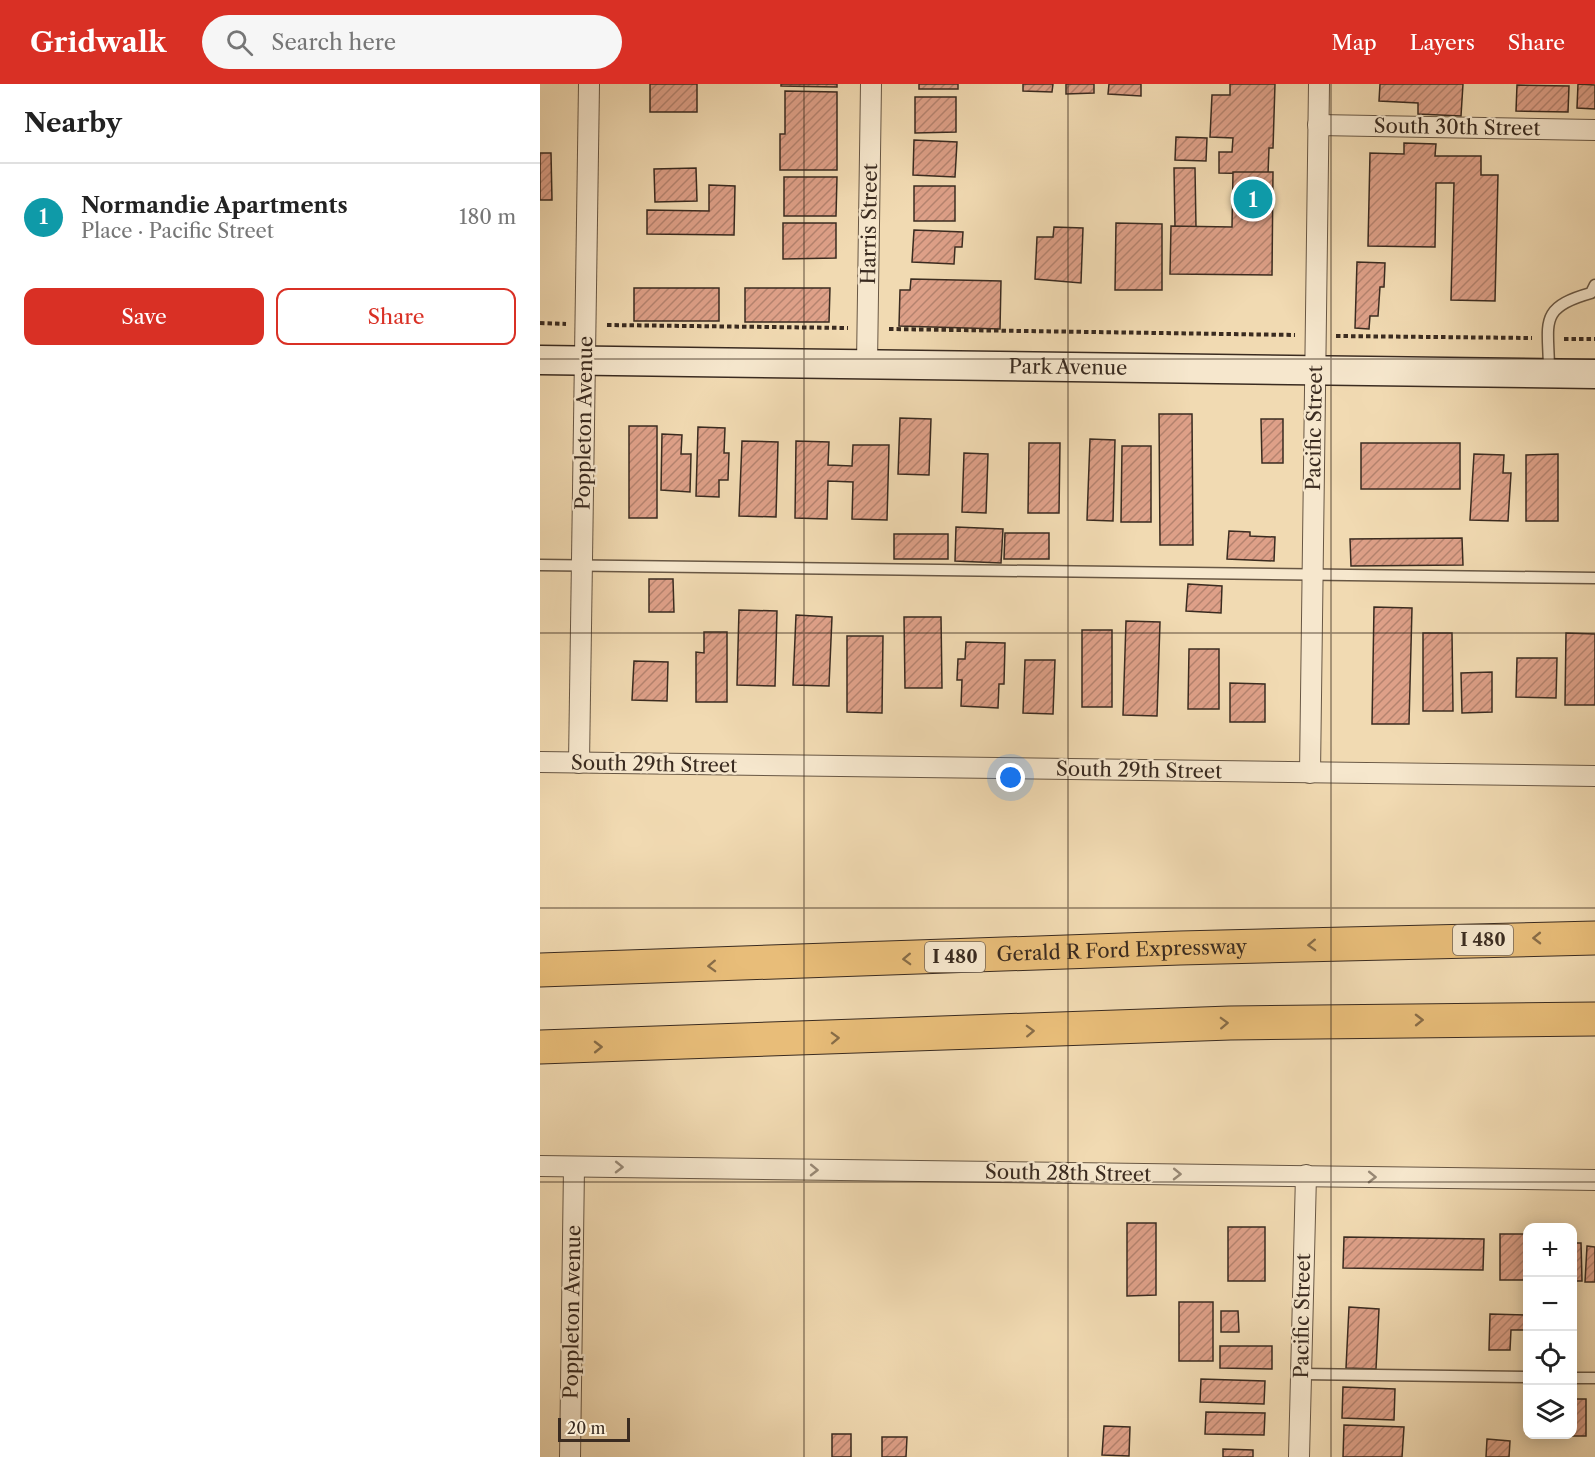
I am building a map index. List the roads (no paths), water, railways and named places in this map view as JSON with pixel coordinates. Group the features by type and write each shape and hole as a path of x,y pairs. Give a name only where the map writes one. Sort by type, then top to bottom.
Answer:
{"highway":[{"name":"Gerald R Ford Expressway","path":"540,970 1180,948 1595,938"},
{"path":"1464,1019 1595,1033"},
{"path":"540,1047 1230,1023 1595,1019"}],"street":[{"name":"Poppleton Avenue","path":"579,763 589,84"},
{"name":"Harris Street","path":"867,364 871,84"},
{"name":"Pacific Street","path":"1310,773 1319,84"},
{"name":"South 30th Street","path":"1318,125 1595,130"},
{"name":"Park Avenue","path":"540,360 1595,374"},
{"name":"South 29th Street","path":"540,762 1595,776"},
{"name":"South 28th Street","path":"540,1166 1595,1180"},
{"name":"Poppleton Avenue","path":"570,1457 574,1167"},
{"name":"Pacific Street","path":"1299,1457 1306,1176"}],"lane":[{"path":"1549,374 1549,318 1557,305 1591,292 1595,285"},
{"path":"540,565 1595,578"},
{"path":"1301,1374 1523,1377"},
{"path":"1577,1378 1595,1378"}],"place":[{"name":"Normandie Apartments","path":"1253,199"}]}
